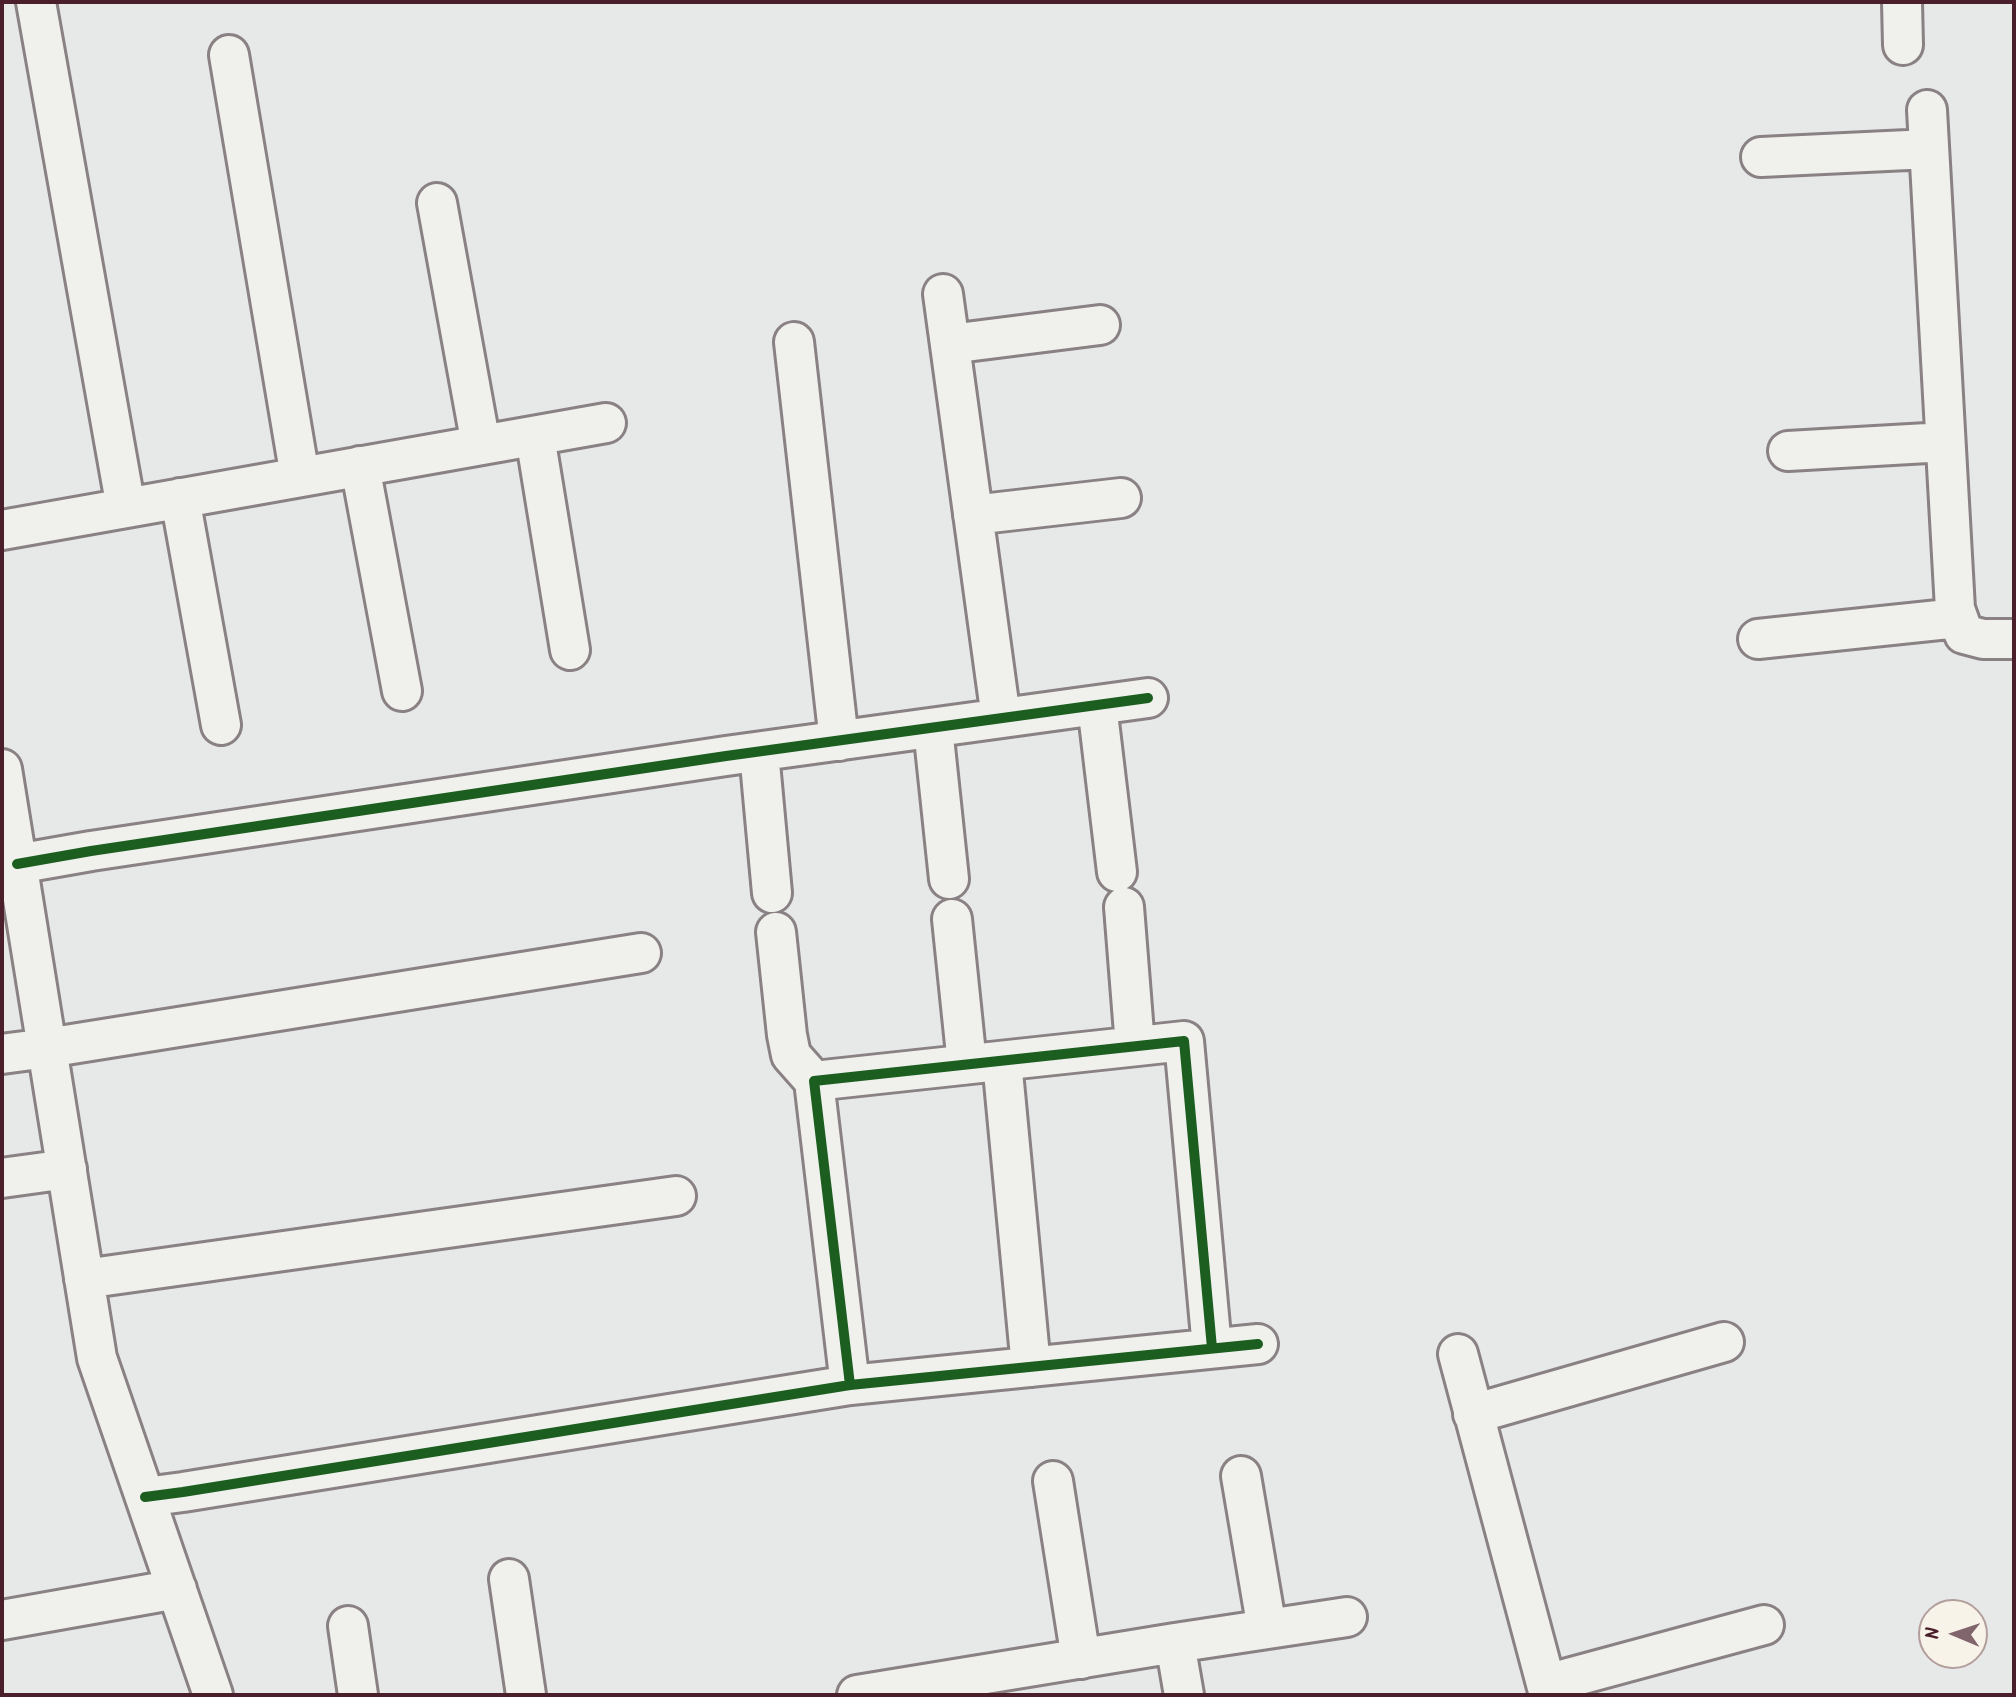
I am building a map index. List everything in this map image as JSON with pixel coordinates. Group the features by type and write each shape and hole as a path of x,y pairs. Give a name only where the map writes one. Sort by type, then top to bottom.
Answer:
{"street":[{"path":"36,2 126,508"},
{"path":"1902,2 1903,45"},
{"path":"229,55 300,477"},
{"path":"1927,110 1955,609 1964,634 1983,639 2014,639"},
{"path":"1761,157 1929,149"},
{"path":"437,203 481,445"},
{"path":"943,294 1001,718"},
{"path":"950,344 1100,325"},
{"path":"794,342 839,741"},
{"path":"2,530 606,423"},
{"path":"535,436 570,649"},
{"path":"1788,451 1945,442"},
{"path":"360,466 402,691"},
{"path":"180,498 221,725"},
{"path":"973,514 1121,498"},
{"path":"1758,639 1958,618"},
{"path":"17,864 760,752 1148,698"},
{"path":"1097,705 1120,889 1135,1046"},
{"path":"933,728 949,879"},
{"path":"760,752 772,893"},
{"path":"2,769 97,1358 213,1695"},
{"path":"952,919 984,1062 1031,1367"},
{"path":"776,932 786,1035 791,1055 814,1080 850,1385"},
{"path":"2,1054 641,953"},
{"path":"814,1080 1184,1041 1212,1348"},
{"path":"2,1178 67,1169"},
{"path":"84,1279 676,1196"},
{"path":"1473,1413 1724,1342"},
{"path":"145,1497 850,1385 1258,1344"},
{"path":"1458,1354 1547,1690 1764,1625"},
{"path":"1241,1476 1267,1629"},
{"path":"1053,1480 1081,1659"},
{"path":"509,1578 526,1695"},
{"path":"2,1620 177,1589"},
{"path":"857,1695 1347,1617"},
{"path":"348,1626 358,1695"},
{"path":"1175,1643 1184,1695"}],"cycle path":[{"path":"17,864 726,756 1148,698"},
{"path":"850,1385 814,1081 1184,1041 1212,1348"},
{"path":"145,1497 850,1385 1258,1344"}]}
